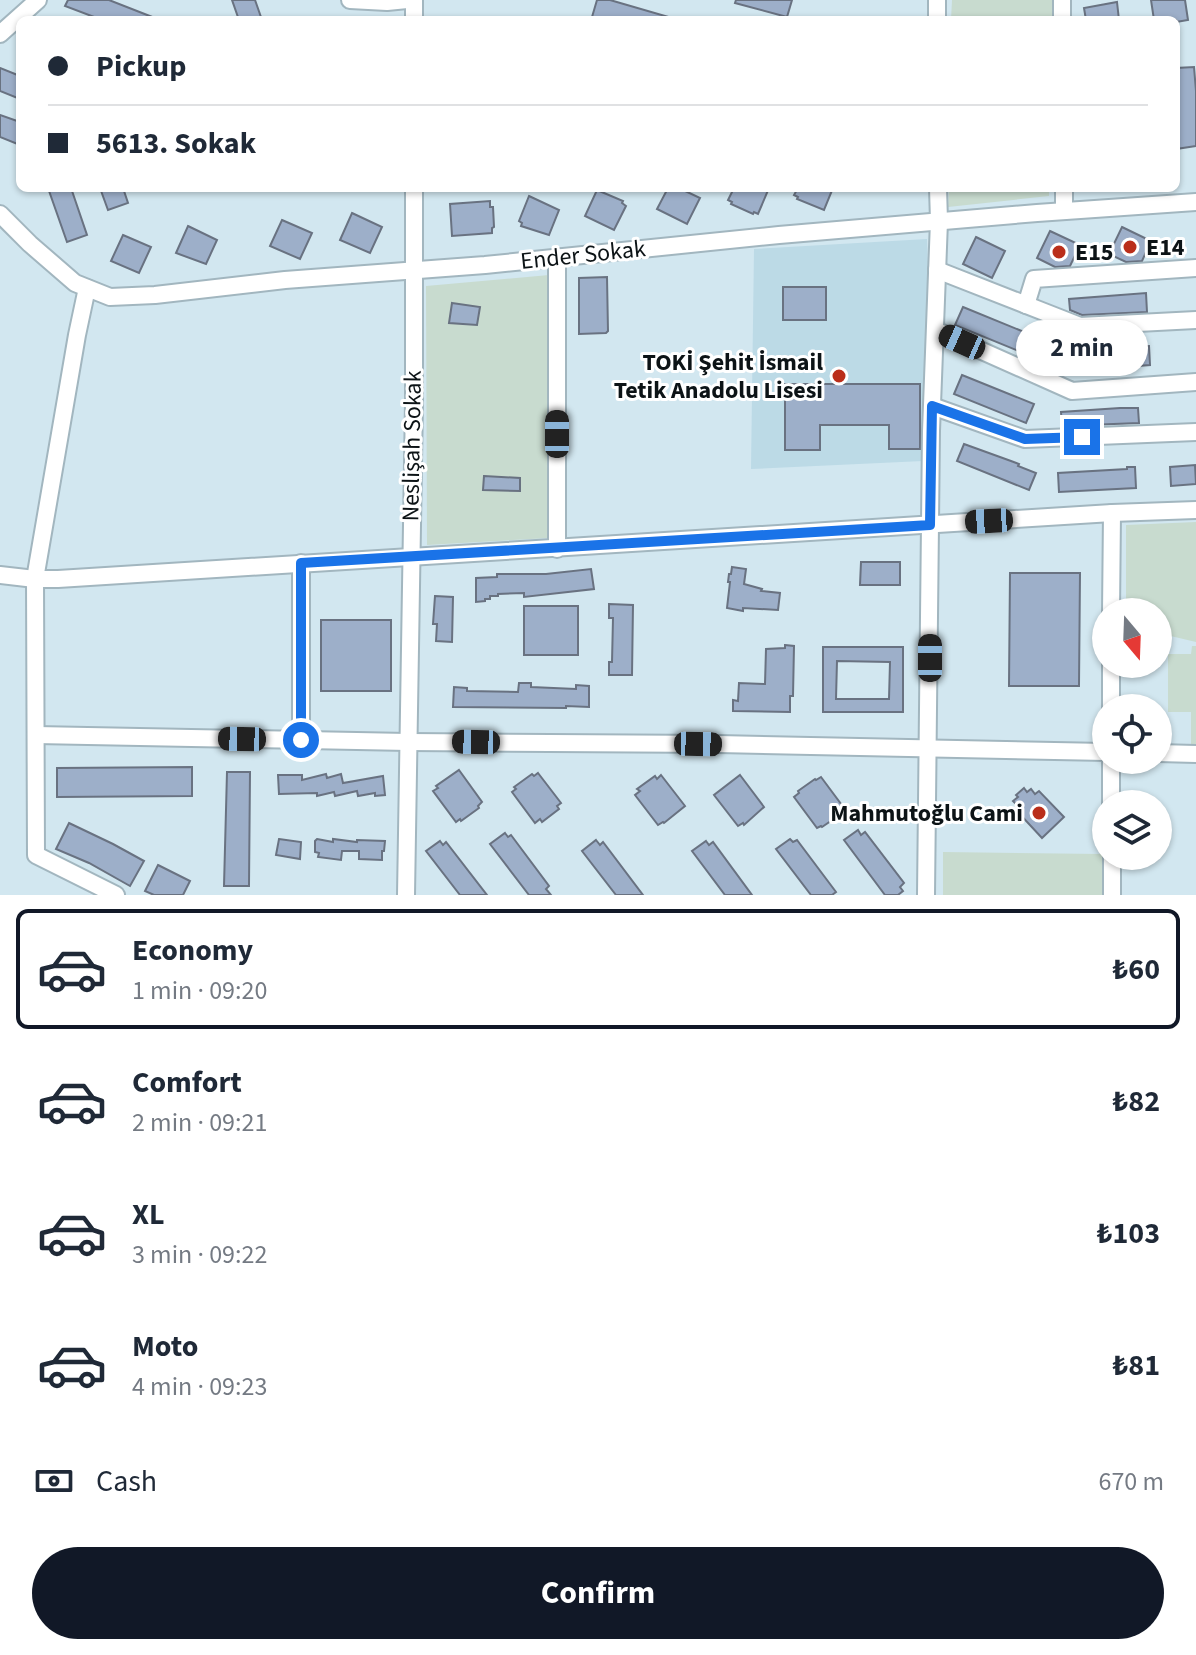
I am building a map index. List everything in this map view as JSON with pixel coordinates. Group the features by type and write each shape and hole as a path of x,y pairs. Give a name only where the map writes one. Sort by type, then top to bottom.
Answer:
{"street":[{"path":"20,16 38,0"},
{"path":"350,0 407,0"},
{"path":"0,34 16,20"},
{"name":"Neslişah Sokak","path":"406,895 414,192"},
{"path":"926,895 932,406 938,192"},
{"path":"1064,192 1064,211"},
{"name":"Ender Sokak","path":"0,214 75,283 110,297 939,221 1196,202"},
{"path":"557,257 557,549"},
{"path":"1026,305 1034,279 1196,268"},
{"path":"937,270 1080,326 1196,320"},
{"path":"87,288 35,579 36,855 116,895"},
{"path":"935,330 1072,391 1196,382"},
{"path":"932,406 1025,439 1196,432"},
{"path":"0,575 35,579 1196,510"},
{"path":"1111,598 1112,513"},
{"path":"301,563 301,740"},
{"path":"36,735 1092,752"},
{"path":"1172,753 1196,754"},
{"path":"1112,870 1112,895"}],"shaded area":[{"name":"TOKİ Şehit İsmail Tetik Anadolu Lisesi","path":"927,239 929,291 923,461 751,469 754,249"}],"green space":[{"path":"952,0 1053,0 1052,16 951,16"},
{"path":"949,192 1049,192 1049,196 948,207"},
{"path":"549,275 549,538 427,545 426,286"},
{"path":"1196,522 1196,642 1172,636 1172,598 1126,598 1126,525"},
{"path":"1192,646 1196,646 1196,746 1191,746 1191,712 1172,712 1172,694 1168,694 1172,654 1191,654"},
{"path":"943,852 1092,854 1092,870 1102,870 1102,895 943,895"}],"building":[{"path":"68,0 109,0 150,16 91,16 65,6"},
{"path":"232,0 255,0 261,16 238,16"},
{"path":"597,0 610,0 665,16 592,16"},
{"path":"736,0 792,0 787,16 735,3"},
{"path":"1151,0 1185,0 1188,20 1180,21 1180,16 1153,16"},
{"path":"1117,2 1119,16 1085,16 1084,8"},
{"path":"1194,67 1196,146 1180,148 1180,68"},
{"path":"0,68 16,74 16,97 0,91"},
{"path":"0,115 16,121 16,143 0,137"},
{"path":"49,192 72,192 87,235 67,242"},
{"path":"101,192 124,192 128,203 108,210"},
{"path":"596,192 623,201 626,206 614,230 585,216"},
{"path":"666,192 687,192 700,198 687,224 657,209"},
{"path":"732,192 767,192 758,214 728,200"},
{"path":"796,192 831,192 824,210 794,195"},
{"path":"529,196 559,210 549,235 521,226 519,221"},
{"path":"490,201 490,207 493,207 492,233 452,236 450,204"},
{"path":"352,213 382,227 370,253 340,240"},
{"path":"282,220 312,233 300,259 270,246"},
{"path":"188,226 217,240 206,264 176,253"},
{"name":"E14","path":"1122,227 1151,241 1142,261 1126,262 1109,254"},
{"name":"E15","path":"1050,231 1080,245 1070,266 1055,267 1037,258"},
{"path":"123,235 151,247 139,273 111,261"},
{"path":"976,237 1005,251 992,278 963,264"},
{"path":"607,277 608,331 579,334 579,278"},
{"path":"783,287 826,287 826,320 783,320"},
{"path":"1146,293 1147,312 1082,315 1070,310 1069,299"},
{"path":"452,303 480,307 477,325 449,323"},
{"path":"963,307 1034,336 1026,354 955,325"},
{"path":"1149,346 1150,365 1073,371 1071,351"},
{"path":"962,375 1034,404 1026,423 954,394"},
{"path":"785,384 920,384 920,449 889,449 889,425 820,425 820,450 785,450"},
{"path":"1138,408 1139,423 1062,426 1061,412"},
{"path":"964,444 1036,473 1029,490 957,461"},
{"path":"1195,465 1196,484 1171,486 1170,467"},
{"path":"1135,467 1136,488 1059,492 1058,473"},
{"path":"484,476 520,478 520,491 483,490"},
{"path":"861,562 900,562 900,585 860,585"},
{"path":"732,567 746,569 744,584 761,591 780,593 778,610 727,608"},
{"path":"591,569 594,589 524,597 524,593 498,594 476,602 476,578"},
{"path":"1010,573 1080,573 1079,686 1009,686"},
{"path":"435,596 453,597 452,642 436,641 437,624 433,624"},
{"path":"609,604 633,605 632,675 609,675 613,618 609,618"},
{"path":"524,606 578,606 578,655 524,655"},
{"path":"321,620 391,620 391,691 321,691"},
{"path":"785,645 794,646 790,712 733,711 733,700 738,701 739,683 765,684 766,649 785,648"},
{"path":"823,647 903,647 903,712 823,712","holes":["837,661 890,662 889,699 836,699"]},
{"path":"519,683 531,683 531,687 576,689 576,685 589,686 589,707 453,707 454,687 467,688 467,691 518,692"},
{"path":"192,767 192,796 57,797 57,768"},
{"path":"459,770 482,802 479,808 456,822 433,791"},
{"path":"227,772 250,772 249,886 224,886"},
{"path":"538,773 561,803 557,806 559,809 542,822 540,819 535,823 512,792 516,789 514,787"},
{"path":"326,774 327,778 341,774 343,783 383,776 385,795 358,796 357,791 335,796 334,792 317,796 317,793 279,794 278,775 302,775 302,780"},
{"path":"661,775 685,806 658,825 635,795 640,791 637,789"},
{"path":"740,775 764,807 744,825 738,826 714,795"},
{"path":"821,777 844,808 839,811 841,814 817,828 794,797 798,791"},
{"name":"Mahmutoğlu Cami","path":"1024,788 1027,792 1031,789 1035,794 1039,791 1064,817 1042,838 1015,809 1018,806 1013,801"},
{"path":"69,823 144,861 130,886 56,849"},
{"path":"858,830 861,835 865,832 904,883 900,887 903,891 898,895 885,895 844,840"},
{"path":"505,833 508,837 511,835 549,886 546,889 551,895 529,895 490,844"},
{"path":"279,839 301,842 300,859 276,855"},
{"path":"317,839 333,842 333,839 385,841 382,860 359,859 359,851 342,851 341,860 318,857 319,853 315,852"},
{"path":"790,839 793,842 797,840 836,892 832,895 811,895 776,849"},
{"path":"596,840 600,845 603,842 643,895 616,895 582,851"},
{"path":"440,841 443,845 446,842 487,895 460,895 426,851"},
{"path":"706,841 709,845 713,842 752,895 725,895 692,851"},
{"path":"158,865 190,881 183,895 154,895 145,891"}],"place":[{"name":"E14","path":"1130,247"},
{"name":"E15","path":"1059,252"},
{"name":"TOKİ Şehit İsmail Tetik Anadolu Lisesi","path":"839,376"},
{"name":"Mahmutoğlu Cami","path":"1039,813"}],"route":[{"path":"301,740 301,563 930,525 932,406 1025,439 1082,437"}]}
